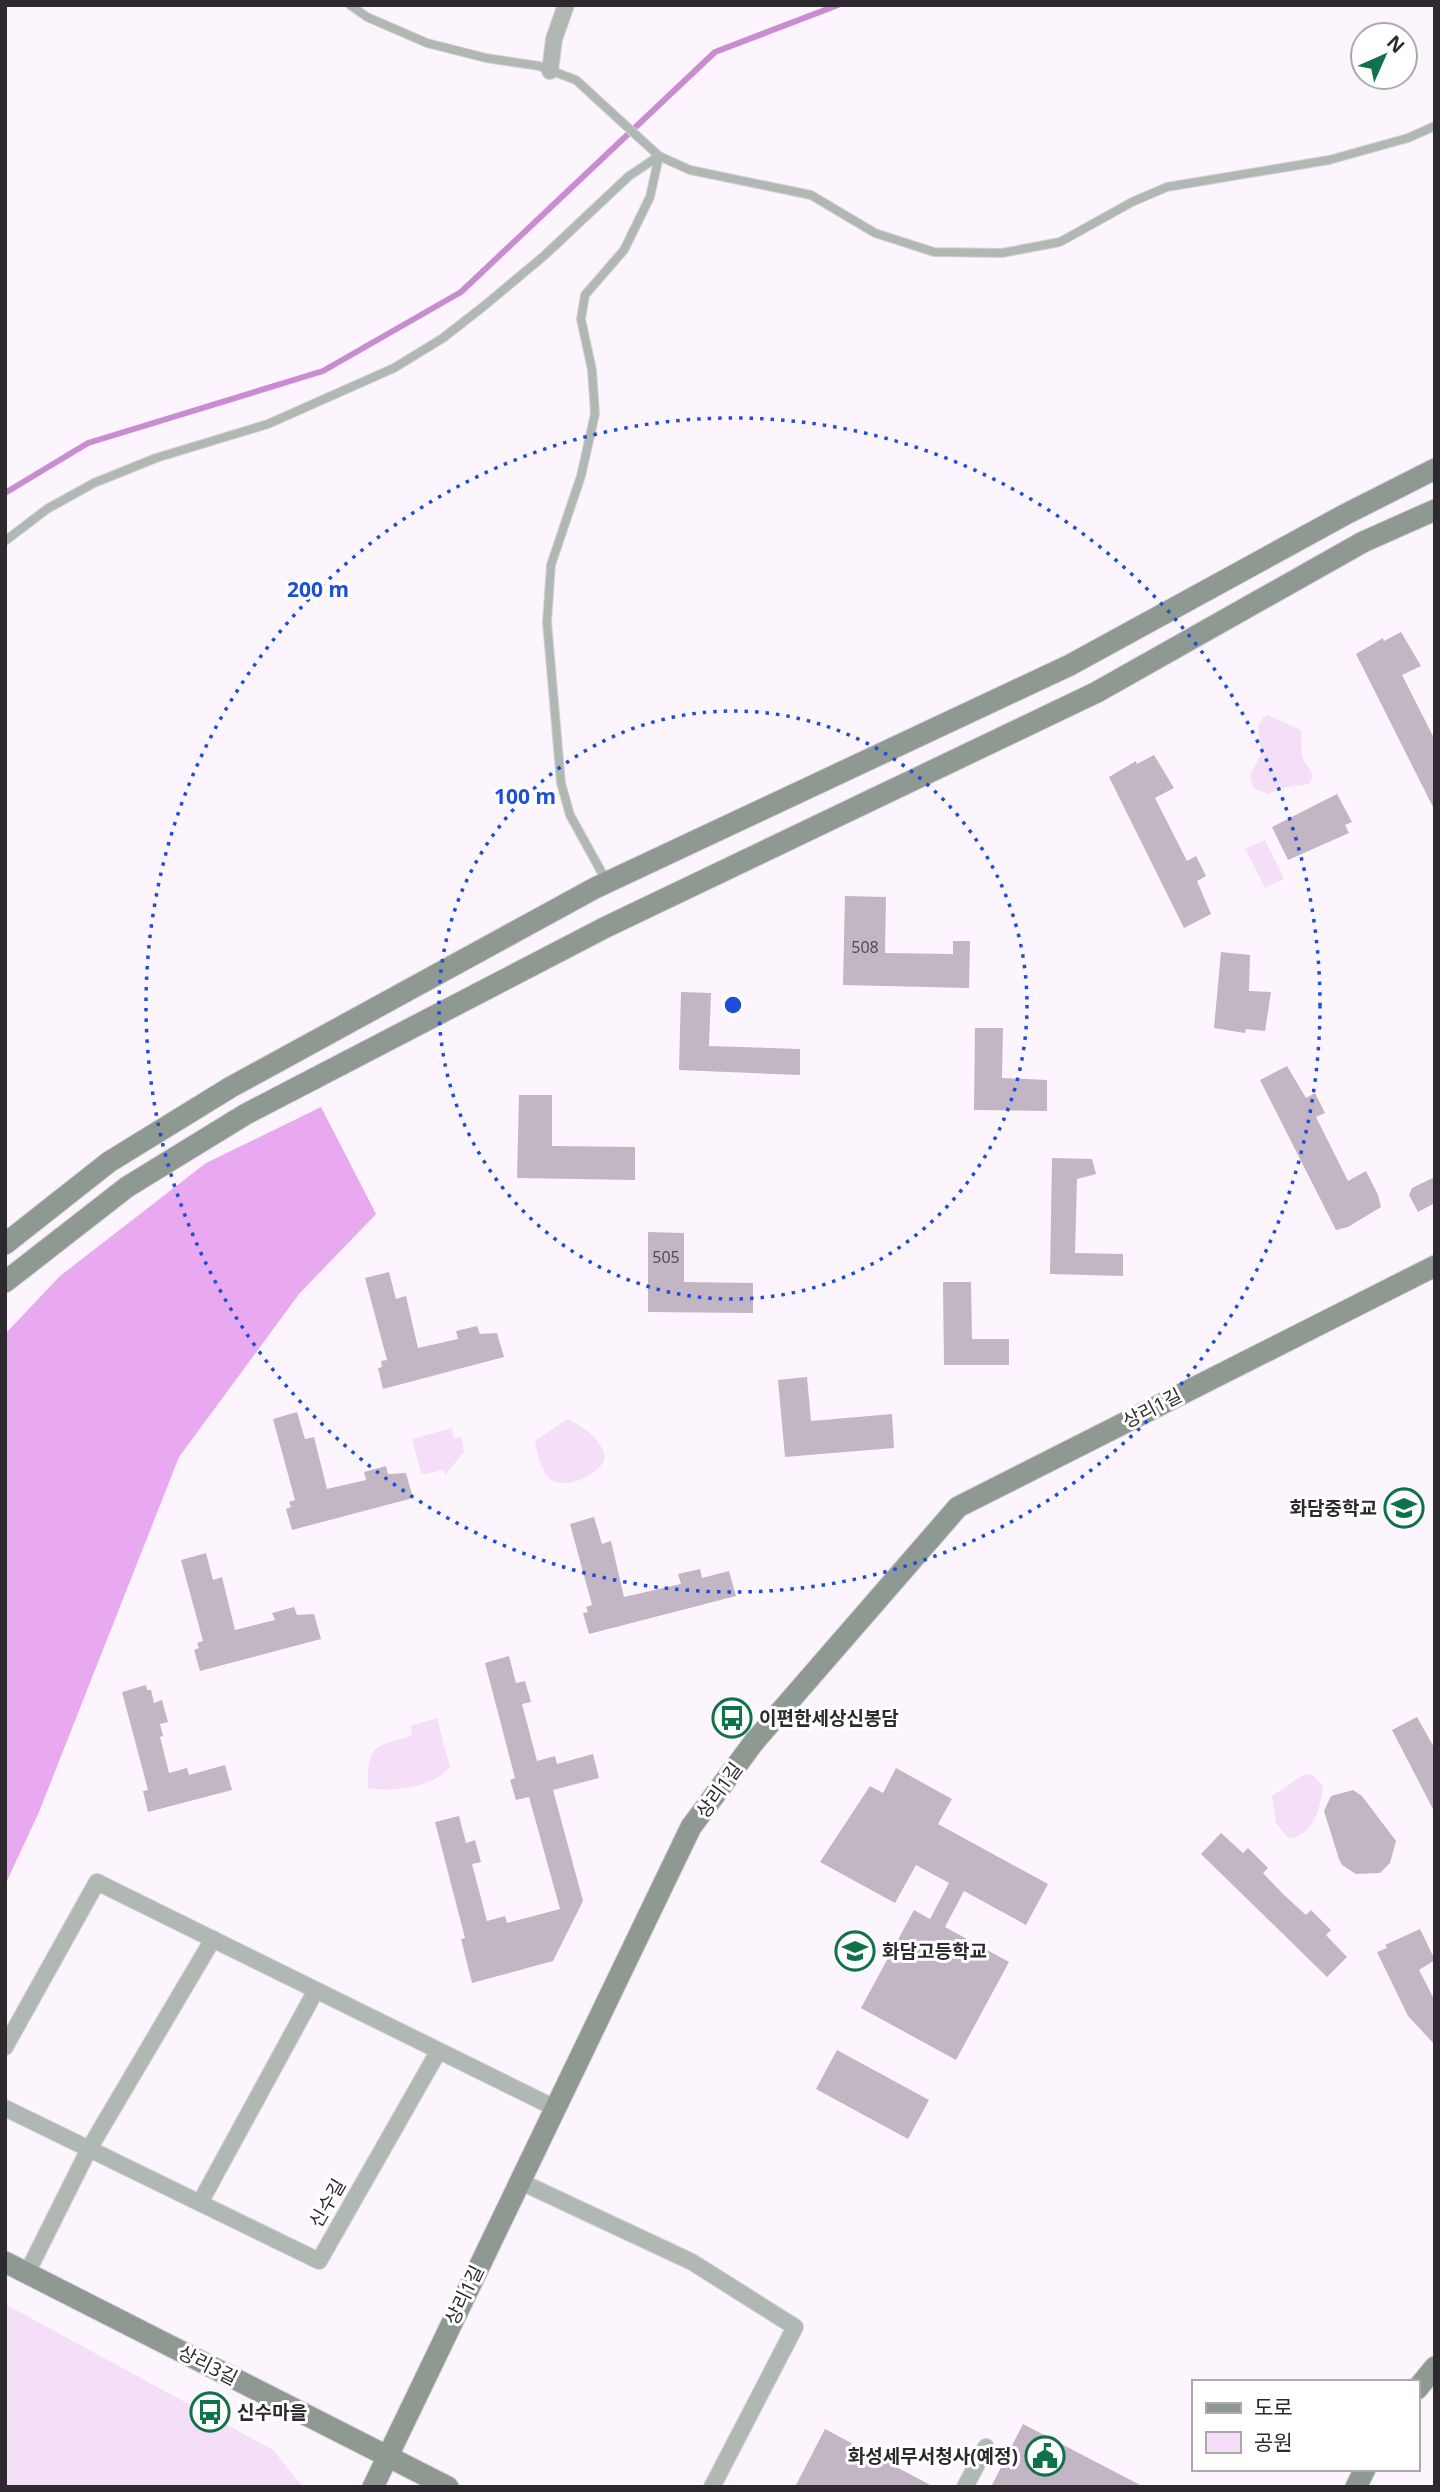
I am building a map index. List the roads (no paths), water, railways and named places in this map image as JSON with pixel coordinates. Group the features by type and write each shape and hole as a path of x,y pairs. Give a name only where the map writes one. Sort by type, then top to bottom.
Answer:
{"main road":[{"path":"5,1244 109,1162 231,1087 607,882 1070,665 1346,514 1435,470"},
{"path":"5,1282 127,1187 246,1114 606,927 1097,692 1363,542 1435,510"},
{"name":"상리1길","path":"373,2487 691,1827 754,1742 958,1507 1435,1266"},
{"name":"상리3길","path":"5,2262 448,2487"},
{"path":"1419,2387 1435,2367"},
{"path":"1356,2487 1364,2471"}],"street":[{"path":"551,71 554,39 566,5"},
{"path":"5,2048 97,1882 315,1992 555,2108"},
{"path":"27,2273 89,2149 213,1939"},
{"path":"201,2201 315,1992"},
{"name":"신수길","path":"5,2108 201,2201 319,2261 438,2052"},
{"path":"519,2182 692,2262 795,2326 712,2487"},
{"path":"965,2487 986,2447"}],"lane":[{"path":"350,5 367,17 427,43 551,71 576,80 656,153 690,170 811,195 876,233 933,252 1002,253 1060,242 1132,202 1167,187 1329,160 1408,138 1435,126"},
{"path":"5,541 47,509 94,483 156,458 268,424 394,368 443,338 484,306 545,255 656,153"},
{"path":"607,882 570,815 561,783 554,732 548,610 551,565 581,476 595,414 592,370 581,319 585,295 624,250 650,197 656,153"}],"waterway":[{"path":"5,493 88,443 323,371 461,292 715,52 838,5"}],"place":[{"name":"화담중학교","path":"1404,1508"},
{"name":"이편한세상신봉담","path":"732,1718"},
{"name":"화담고등학교","path":"855,1951"},
{"name":"신수마을","path":"210,2412"},
{"name":"화성세무서청사(예정)","path":"1045,2456"}]}
